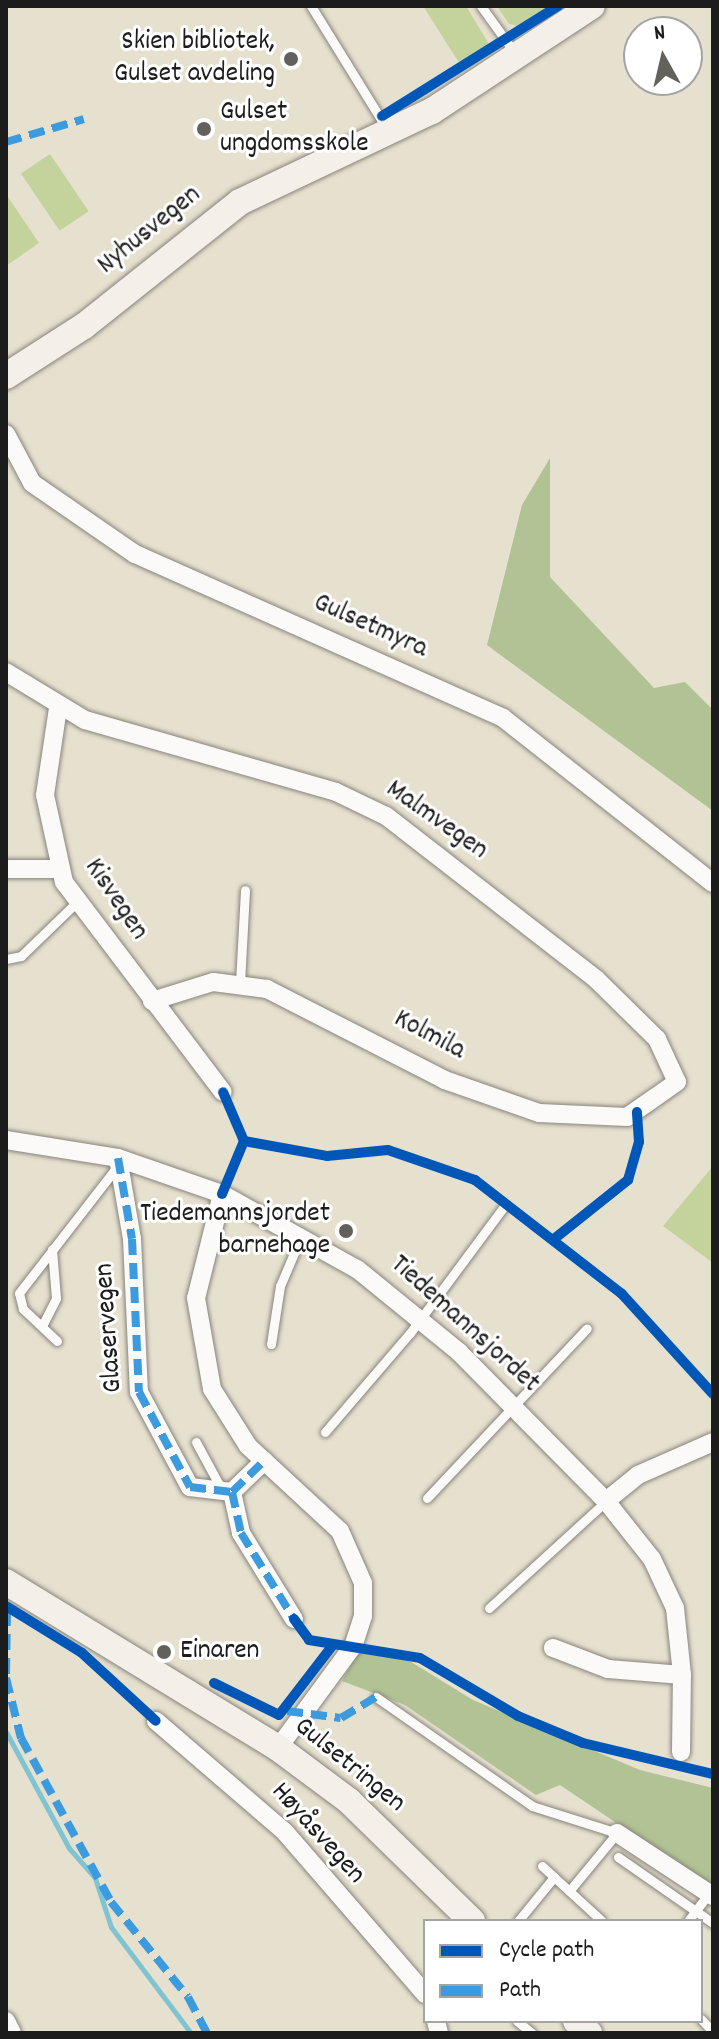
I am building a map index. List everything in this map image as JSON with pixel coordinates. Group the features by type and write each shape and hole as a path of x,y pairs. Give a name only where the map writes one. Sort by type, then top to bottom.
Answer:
{"street":[{"name":"Nyhusvegen","path":"6,376 84,326 229,209 388,132 518,58 592,6"},
{"name":"Gulsetmyra","path":"6,434 32,483 135,554 503,718 713,883"},
{"name":"Malmvegen","path":"6,672 58,708 336,792 386,816 596,979 657,1039 677,1082"},
{"name":"Kisvegen","path":"58,708 45,795 59,869 77,902 223,1092"},
{"path":"6,869 59,869"},
{"name":"Kolmila","path":"152,1001 190,986 240,983 299,1001 445,1080 539,1113 627,1117 677,1082"},
{"path":"6,1140 117,1163 222,1194 200,1271 198,1344 222,1412 264,1461 340,1531 357,1563 365,1602 353,1646 278,1748"},
{"name":"Glaservegen","path":"117,1163 132,1239 139,1392 190,1487 228,1492"},
{"name":"Tiedemannsjordet","path":"222,1194 300,1239 422,1318 515,1406 606,1501 670,1593 682,1675 681,1752"},
{"path":"606,1501 638,1475 713,1442"},
{"path":"264,1461 228,1492 241,1533 294,1619"},
{"name":"Gulsetringen","path":"6,1582 278,1748 349,1801 470,1919"},
{"path":"553,1648 608,1669 682,1675"},
{"name":"Høyåsvegen","path":"156,1721 284,1831 423,1991"},
{"path":"617,1833 711,1894"},
{"path":"6,2021 12,2033"}],"lane":[{"path":"311,6 388,132"},
{"path":"481,6 518,58"},
{"path":"240,983 245,890"},
{"path":"6,959 21,956 77,902"},
{"path":"57,1341 23,1309 19,1293 117,1163"},
{"path":"325,1432 422,1318 503,1208"},
{"path":"271,1344 280,1286 300,1239"},
{"path":"42,1326 56,1298 52,1249"},
{"path":"427,1498 587,1328"},
{"path":"196,1442 228,1492"},
{"path":"489,1608 606,1501"},
{"path":"376,1697 532,1806 617,1833 569,1891"},
{"path":"618,1857 713,1923"},
{"path":"542,1866 600,1919"},
{"path":"520,1919 554,1877"},
{"path":"689,1919 711,1894"}],"green space":[{"path":"423,6 466,6 492,49 468,63 458,61"},
{"path":"497,6 552,6 521,27 509,24"},
{"path":"50,154 89,211 60,231 21,174"},
{"path":"6,194 39,243 6,266"},
{"path":"550,458 550,577 654,688 685,682 713,710 713,811 487,645 522,505"},
{"path":"713,1166 713,1263 663,1226"},
{"path":"362,1645 398,1654 473,1700 640,1770 713,1788 713,1888 560,1785 536,1795 405,1705 342,1681"}],"waterway":[{"path":"6,1732 69,1848 95,1878 111,1927 191,2033"}],"marked path":[{"path":"6,142 84,119"},
{"path":"118,1158 132,1239 139,1392 190,1487 232,1492 241,1533 294,1619"},
{"path":"232,1492 264,1461"},
{"path":"6,1674 7,1607"},
{"path":"6,1678 21,1738 111,1902 188,1997 207,2033"},
{"path":"287,1711 341,1718 376,1697"}],"cycle path":[{"path":"382,116 558,6"},
{"path":"222,1194 244,1141 223,1092"},
{"path":"554,1239 628,1180 639,1142 637,1112"},
{"path":"244,1141 327,1156 388,1150 475,1180 622,1294 713,1394"},
{"path":"6,1606 82,1653 156,1721"},
{"path":"294,1619 309,1640 420,1658 518,1716 583,1743 713,1774"},
{"path":"214,1683 279,1715 333,1645"}],"place":[{"name":"Skien bibliotek, Gulset avdeling","path":"291,59"},
{"name":"Gulset ungdomsskole","path":"204,129"},
{"name":"Tiedemannsjordet barnehage","path":"346,1231"},
{"name":"Einaren","path":"164,1652"}]}
